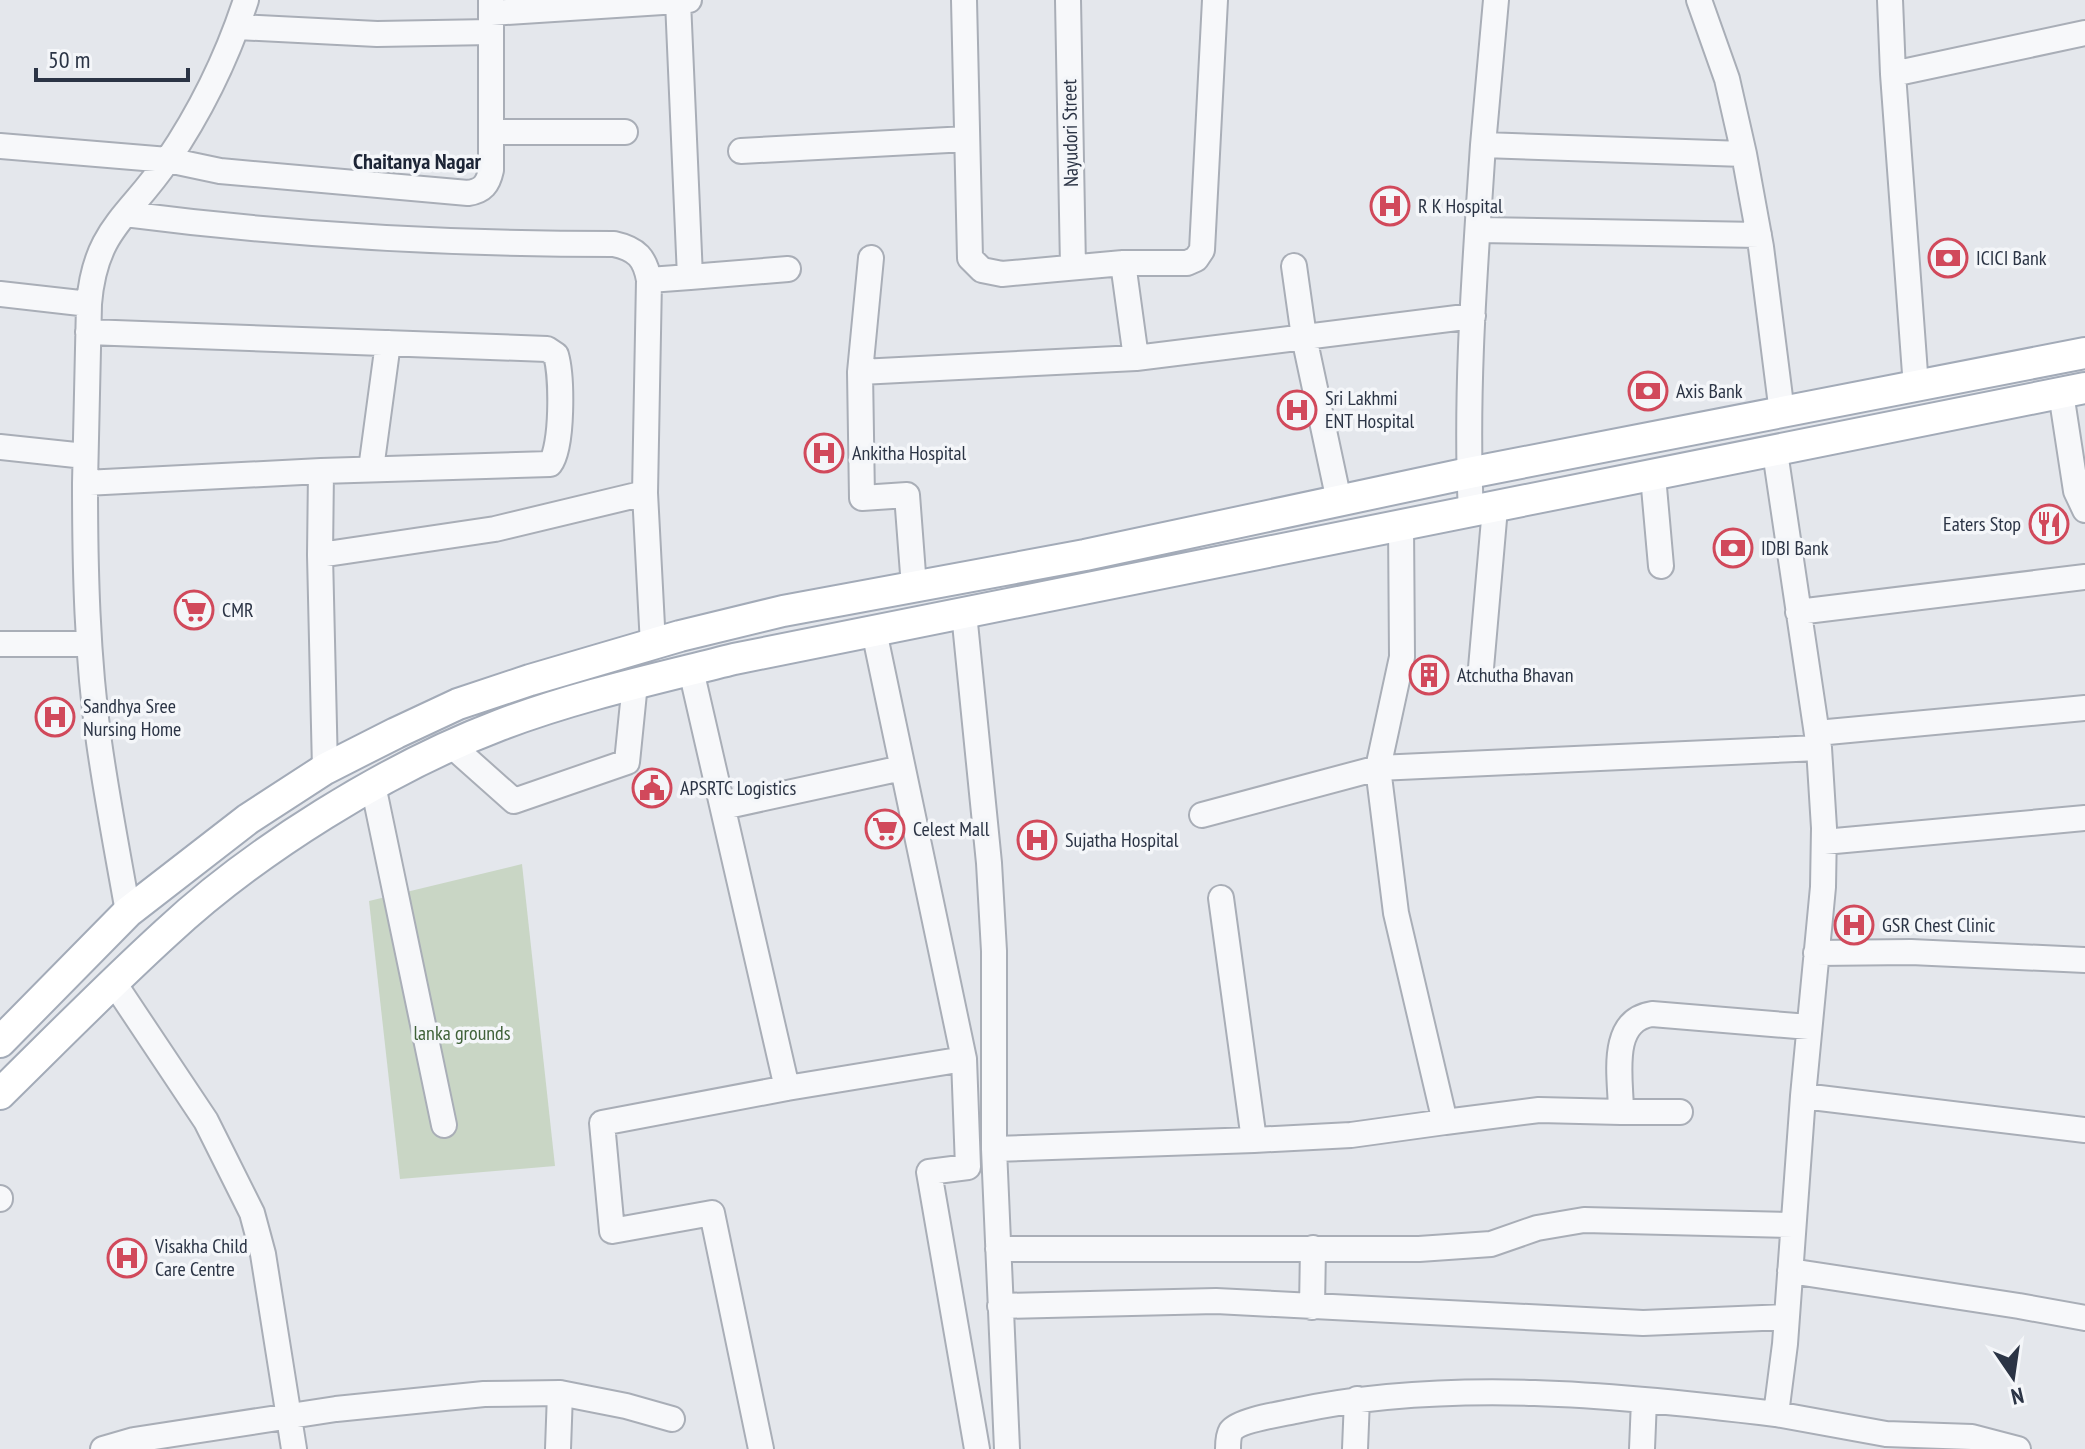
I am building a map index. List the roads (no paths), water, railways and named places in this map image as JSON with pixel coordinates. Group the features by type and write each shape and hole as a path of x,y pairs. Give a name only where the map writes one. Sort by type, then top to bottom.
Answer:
{"main road":[{"path":"0,1042 128,912 248,819 325,769 458,704 601,658 783,611 1085,555 1469,473 2085,353"},
{"path":"0,1094 167,931 215,891 289,838 373,785 451,745 564,702 691,670 874,631 2073,391"}],"street":[{"path":"128,912 99,741 85,580 85,456 91,279 98,253 108,234 168,160 219,73 246,0"},
{"path":"237,27 377,34 491,15 689,0"},
{"path":"964,0 969,248 974,264 982,270 1002,274 1123,263 1187,263 1196,259 1202,250 1215,0"},
{"name":"Nayudori Street","path":"1068,0 1073,267"},
{"path":"1481,668 1483,510 1469,473 1473,316 1483,145 1496,0"},
{"path":"1699,0 1727,79 1744,154 1759,235 1782,413"},
{"path":"1890,0 1916,387"},
{"path":"678,1 690,277"},
{"path":"0,146 168,160 220,171 468,193 484,187 489,180 492,132 491,15"},
{"path":"1893,74 2085,33"},
{"path":"492,132 625,132"},
{"path":"741,151 967,139"},
{"path":"1483,145 1744,154"},
{"path":"125,214 272,230 390,238 483,243 614,244 639,253 646,264 649,280 645,493 653,645"},
{"path":"1478,230 1759,235"},
{"path":"871,258 860,372 862,498 907,495 914,587"},
{"path":"1123,263 1136,358"},
{"path":"1294,266 1304,337 1339,501"},
{"path":"649,280 788,269"},
{"path":"0,294 89,304"},
{"path":"860,372 1136,358 1473,316"},
{"path":"85,483 371,469 543,466 553,460 557,446 558,369 556,355 552,351 88,332"},
{"path":"371,469 388,343"},
{"path":"2073,391 2076,491 2085,510"},
{"path":"0,447 85,456"},
{"path":"1775,452 1818,740 1824,842 1787,1317 1776,1414"},
{"path":"321,471 325,769"},
{"path":"1653,476 1661,566"},
{"path":"320,555 495,529 645,493"},
{"path":"1401,524 1402,657 1378,768 1396,913 1445,1122"},
{"path":"1798,612 2085,577"},
{"path":"964,613 989,863 996,1029 994,1149 1007,1449"},
{"path":"874,631 964,1059 968,1167 929,1172 977,1449"},
{"path":"0,644 89,644"},
{"path":"691,670 787,1088"},
{"path":"451,745 514,801 627,762 635,683"},
{"path":"1202,815 1378,768 1818,740 2085,708"},
{"path":"723,807 902,768"},
{"path":"373,785 444,1125"},
{"path":"1824,842 2085,818"},
{"path":"1221,898 1254,1140"},
{"path":"1816,953 1911,952 2085,960"},
{"path":"114,983 206,1121 252,1213 263,1254 294,1449"},
{"path":"1621,1112 1623,1035 1629,1023 1638,1016 1652,1014 1809,1027"},
{"path":"761,1449 712,1213 612,1231 602,1123 964,1059"},
{"path":"1803,1096 2085,1130"},
{"path":"994,1149 1351,1135 1539,1110 1680,1112"},
{"path":"998,1249 1460,1248 1491,1244 1537,1228 1584,1220 1793,1225"},
{"path":"1312,1307 1313,1248"},
{"path":"1790,1271 2085,1318"},
{"path":"1000,1306 1216,1301 1643,1323 1787,1317"},
{"path":"103,1449 134,1440 336,1409 423,1398 530,1392 560,1393 672,1419"},
{"path":"558,1449 560,1393"},
{"path":"1228,1449 1230,1432 1243,1424 1357,1399 1418,1393 1644,1400 1776,1414 1840,1438 1972,1437 2018,1449"},
{"path":"1355,1449 1357,1399"},
{"path":"1642,1449 1644,1400"}],"place":[{"name":"R K Hospital","path":"1390,206"},
{"name":"ICICI Bank","path":"1948,258"},
{"name":"Axis Bank","path":"1648,391"},
{"name":"Sri Lakhmi ENT Hospital","path":"1297,410"},
{"name":"Ankitha Hospital","path":"824,453"},
{"name":"Eaters Stop","path":"2049,524"},
{"name":"IDBI Bank","path":"1733,548"},
{"name":"CMR","path":"194,610"},
{"name":"Atchutha Bhavan","path":"1429,675"},
{"name":"Sandhya Sree Nursing Home","path":"55,717"},
{"name":"APSRTC Logistics","path":"652,788"},
{"name":"Celest Mall","path":"885,829"},
{"name":"Sujatha Hospital","path":"1037,840"},
{"name":"GSR Chest Clinic","path":"1854,925"},
{"name":"Visakha Child Care Centre","path":"127,1258"}],"district":[{"name":"Chaitanya Nagar","path":"417,161"}],"park label":[{"name":"lanka grounds","path":"462,1033"}]}
